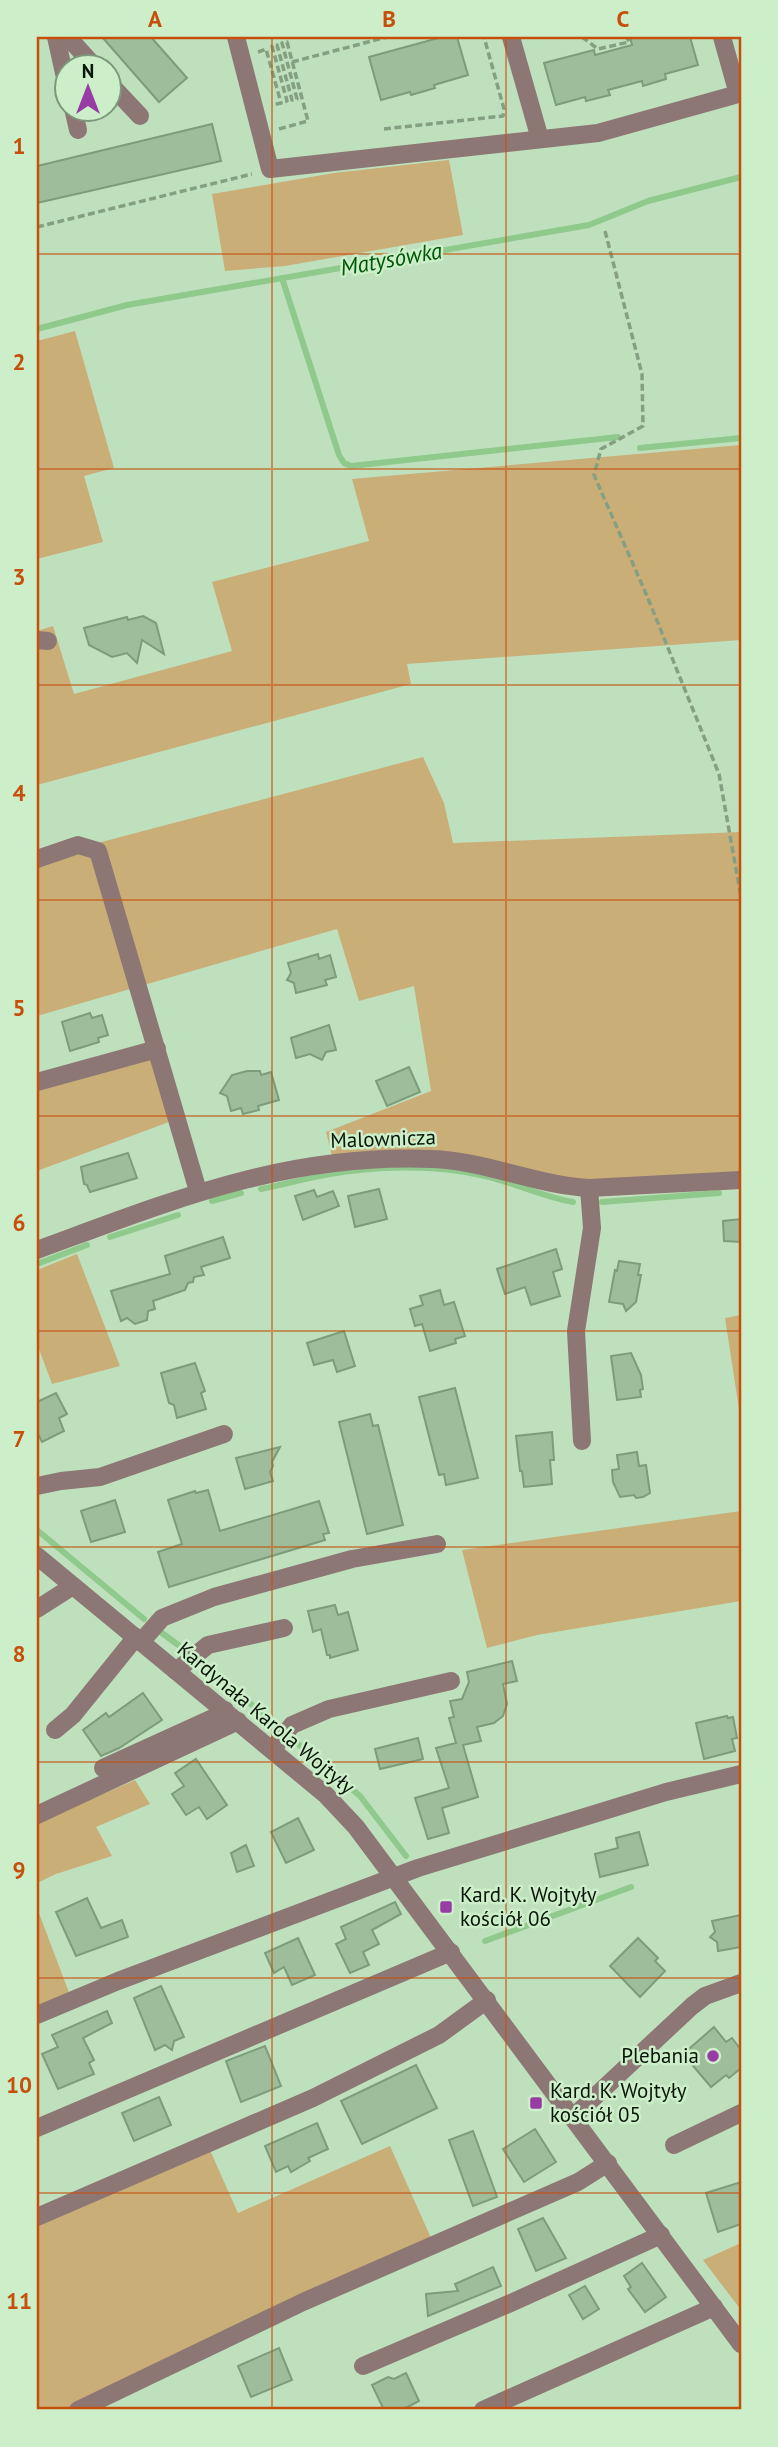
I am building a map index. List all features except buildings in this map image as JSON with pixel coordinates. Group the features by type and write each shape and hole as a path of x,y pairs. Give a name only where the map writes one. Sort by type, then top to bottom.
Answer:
{"street":[{"path":"68,37 81,52"},
{"path":"236,37 270,169 598,133 738,94 722,37"},
{"path":"511,37 540,139"},
{"path":"122,97 139,116"},
{"path":"76,122 78,130"},
{"path":"37,859 78,845 98,851 198,1191"},
{"path":"37,1082 157,1049"},
{"name":"Malownicza","path":"37,1250 198,1191 300,1166 376,1158 434,1159 468,1163 564,1186 589,1188 741,1180"},
{"path":"582,1441 576,1331 592,1228 589,1188"},
{"path":"37,1486 100,1477 224,1434"},
{"path":"55,1730 74,1715 139,1640 162,1618 214,1597 352,1559 437,1544"},
{"name":"Kardynała Karola Wojtyły","path":"37,1556 326,1795 356,1827 741,2344"},
{"path":"37,1609 73,1586"},
{"path":"176,1671 208,1645 284,1628"},
{"path":"272,1750 292,1725 330,1709 451,1681"},
{"path":"103,1768 213,1718 231,1716"},
{"path":"37,1815 231,1716"},
{"path":"37,2015 395,1877 666,1791 741,1774"},
{"path":"37,2128 451,1952"},
{"path":"573,2117 692,2006 705,1996 741,1983"},
{"path":"37,2217 313,2098 439,2035 486,2000"},
{"path":"674,2146 741,2113"},
{"path":"78,2410 303,2302 578,2182 608,2163"},
{"path":"363,2366 661,2235"},
{"path":"483,2410 714,2307"}],"path":[{"path":"292,62 387,37"},
{"path":"384,129 503,116 504,109 484,37"},
{"path":"582,37 598,49 629,42 627,37"},
{"path":"281,103 287,101 272,46 277,45 292,100 297,99 282,43 287,42 308,121 281,128"},
{"path":"37,228 270,169"},
{"path":"605,231 642,373 643,426 601,449 594,475 719,774 741,897"}],"shaded area":[{"path":"449,160 463,235 285,266 225,271 212,194 334,173"},
{"path":"75,331 114,468 84,476 103,542 37,559 37,341"},
{"path":"741,445 741,640 407,664 411,684 37,785 37,631 53,626 74,694 232,651 212,582 369,541 352,479"},
{"path":"423,757 444,803 453,843 741,832 741,1173 597,1182 332,1156 326,1132 431,1091 414,986 359,1001 337,929 37,1016 37,859"},
{"path":"152,1058 169,1122 37,1171 37,1090"},
{"path":"77,1254 120,1366 52,1384 37,1344 37,1270"},
{"path":"741,1315 741,1422 725,1318"},
{"path":"741,1511 741,1601 537,1635 487,1648 462,1550"},
{"path":"135,1780 150,1804 96,1827 112,1856 37,1883 37,1823"},
{"path":"37,1908 70,1995 37,2011"},
{"path":"390,2146 431,2238 66,2410 37,2410 37,2224 209,2148 238,2213"},
{"path":"741,2243 741,2310 703,2260"}],"waterway":[{"name":"Matysówka","path":"37,329 127,305 589,225 648,201 741,177"},
{"path":"282,278 339,455 344,463 351,466 618,437"},
{"path":"640,448 741,438"},
{"path":"261,1189 340,1172 418,1168 485,1176 573,1202"},
{"path":"212,1201 241,1193"},
{"path":"602,1202 719,1193"},
{"path":"110,1237 178,1215"},
{"path":"37,1264 87,1245"},
{"path":"37,1530 144,1619"},
{"path":"162,1633 185,1650"},
{"path":"203,1664 277,1726"},
{"path":"297,1743 360,1796 406,1856"},
{"path":"485,1941 631,1887"}],"place":[{"name":"Kard. K. Wojtyły kościół 06","path":"446,1907"},
{"name":"Plebania","path":"713,2056"},
{"name":"Kard. K. Wojtyły kościół 05","path":"536,2103"}]}
